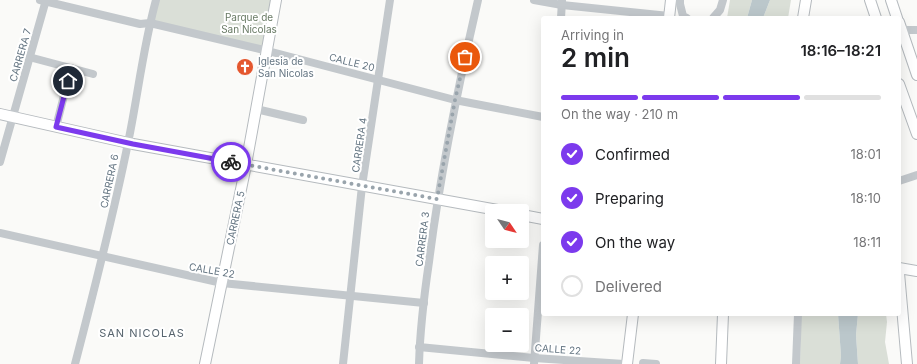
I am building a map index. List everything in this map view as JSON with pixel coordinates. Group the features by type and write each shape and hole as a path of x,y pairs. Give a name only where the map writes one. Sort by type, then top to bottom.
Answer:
{"main road":[{"name":"CARRERA 5","path":"205,364 246,165 268,51 276,0"},
{"path":"803,16 806,0"},
{"path":"870,0 875,16"},
{"path":"890,0 896,16"},
{"path":"670,16 677,1"},
{"path":"901,29 917,75"},
{"path":"901,90 917,134"},
{"path":"0,114 128,143 485,208"},
{"path":"529,216 541,219"},
{"path":"901,268 917,271"},
{"path":"901,296 907,364"},
{"path":"625,364 633,316"},
{"path":"721,364 723,316"}],"street":[{"name":"CALLE 20","path":"44,0 140,24 150,23 268,51 455,100 541,117"},
{"name":"CARRERA 7","path":"0,162 44,0"},
{"name":"CARRERA 6","path":"75,364 103,257 128,143 150,23 156,0"},
{"name":"CARRERA 4","path":"344,364 362,186 390,0"},
{"name":"CARRERA 3","path":"419,364 419,347 437,199 455,100 478,0"},
{"path":"534,0 562,2 662,16"},
{"path":"715,16 720,10 723,0"},
{"path":"677,1 683,16"},
{"path":"561,16 562,2"},
{"path":"901,26 917,30"},
{"path":"30,56 93,74"},
{"path":"56,127 71,68"},
{"path":"256,109 303,120"},
{"path":"901,180 917,175"},
{"name":"CALLE 22","path":"0,233 222,283 424,303"},
{"path":"534,361 541,271"},
{"path":"796,364 798,316"},
{"name":"CALLE 22","path":"419,347 534,361 625,364"},
{"path":"643,363 656,364"}],"green space":[{"name":"Parque de San Nicolas","path":"156,0 276,0 268,51 150,23"},
{"path":"730,0 752,0 748,16 727,16"},
{"path":"770,0 791,0 788,16 764,16"},
{"path":"801,316 838,316 841,356 840,364 800,364"},
{"path":"858,316 886,316 885,342 889,364 858,364 856,335"}],"shaded area":[{"path":"752,0 770,0 764,16 748,16"},
{"path":"838,316 858,316 856,335 858,364 840,364 841,356"}],"way so far":[{"path":"231,162 437,199 455,100 465,57"}],"place":[{"name":"Iglesia de San Nicolas","path":"245,67"}],"district":[{"name":"SAN NICOLAS","path":"142,333"}],"route":[{"path":"68,81 56,127 133,144 231,162"}]}
